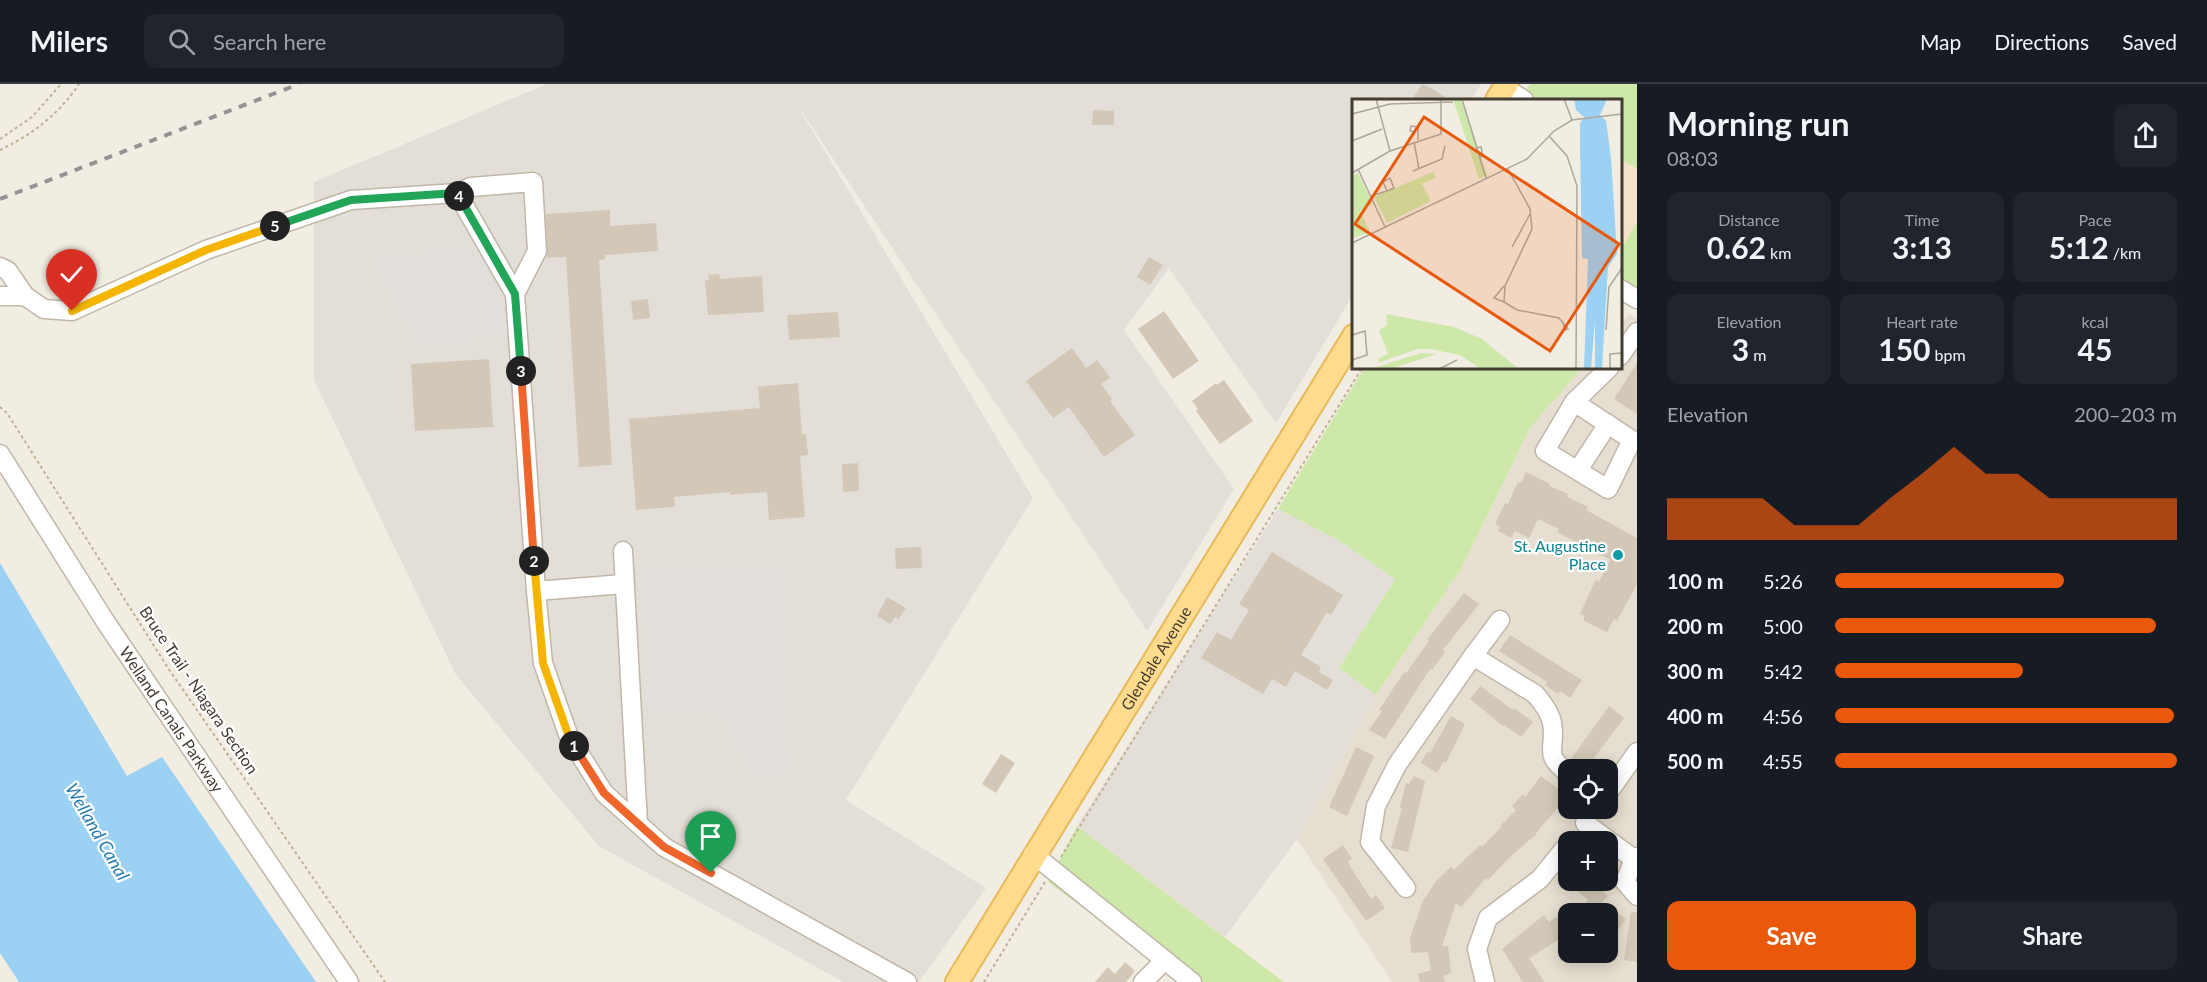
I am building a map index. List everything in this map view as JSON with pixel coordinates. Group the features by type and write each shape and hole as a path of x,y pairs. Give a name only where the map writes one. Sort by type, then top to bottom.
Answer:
{"main road":[{"name":"Glendale Avenue","path":"957,982 1352,338"}],"street":[{"path":"0,267 8,271 26,296 44,309 72,311 206,250 351,200 456,193 471,187 533,182 537,251 515,294"},
{"path":"456,193 515,294 543,663 569,737 604,793 664,847 907,982"},
{"path":"1622,290 1637,299"},
{"path":"0,296 26,296"},
{"path":"1622,353 1637,332"},
{"path":"1574,402 1632,440 1608,489 1545,451 1574,402 1608,369"},
{"path":"1578,470 1608,424"},
{"name":"Welland Canals Parkway","path":"0,454 105,621 349,982"},
{"path":"623,551 638,823"},
{"path":"536,591 624,584"},
{"path":"1406,888 1370,842 1376,806 1397,765 1500,620"},
{"path":"1473,656 1535,694 1541,701 1552,724 1551,753 1558,765"},
{"path":"1618,779 1637,752"},
{"path":"1579,831 1589,819"},
{"path":"1594,819 1635,858 1625,882 1637,896"},
{"path":"1034,854 1192,982"},
{"path":"1485,982 1477,949 1488,918 1540,879 1558,857"},
{"path":"1143,982 1165,960"}],"path":[{"path":"0,140 32,117 61,84"},
{"path":"0,150 16,142 54,115 79,84"},
{"path":"984,982 1361,369"},
{"name":"Bruce Trail - Niagara Section","path":"0,407 7,413 168,668 385,982"}],"shaded area":[{"path":"547,84 1481,84 1472,99 1352,99 1352,297 1276,423 1169,268 1124,330 1234,489 1147,631 794,100 1033,498 846,800 986,888 919,982 843,982 599,846 456,675 314,380 314,182"},
{"path":"1622,160 1637,169 1637,222 1622,247"},
{"path":"476,245 511,298 513,337 419,346 370,257"},
{"path":"1629,314 1637,319 1637,982 1392,982 1297,839 1376,695 1461,569 1530,428 1581,369 1622,369 1622,323"},
{"path":"1278,509 1338,540 1395,579 1339,668 1376,695 1297,839 1225,937 1077,826"},
{"path":"781,563 790,773 749,775 720,710 647,713 640,570"}],"green space":[{"path":"1530,84 1637,84 1637,169 1622,160 1622,99 1525,99 1521,97"},
{"path":"1637,222 1637,290 1622,281 1622,247"},
{"path":"1363,369 1581,369 1530,428 1461,569 1376,695 1339,668 1395,579 1338,540 1278,509"},
{"path":"1077,826 1284,982 1183,982 1048,882"}],"water":[{"name":"Welland Canal","path":"0,563 127,776 162,757 316,982 19,982 0,953"}],"building":[{"path":"1422,84 1448,99 1413,99"},
{"path":"1093,110 1114,111 1114,125 1092,125"},
{"path":"610,210 610,226 656,223 658,251 605,255 605,259 599,260 612,465 579,467 566,257 547,258 546,214"},
{"path":"1149,257 1163,265 1150,285 1137,277"},
{"path":"719,274 720,279 762,276 764,312 708,315 705,280 709,280 708,275"},
{"path":"648,299 650,318 633,320 631,301"},
{"path":"1164,311 1199,361 1173,379 1138,329"},
{"path":"838,312 840,337 789,340 787,315"},
{"path":"1072,348 1086,368 1097,360 1110,378 1101,384 1112,399 1110,401 1135,435 1104,457 1069,407 1053,418 1026,381"},
{"path":"489,359 493,427 415,431 411,364"},
{"path":"1637,363 1637,414 1614,399"},
{"path":"1224,380 1253,421 1220,444 1196,411 1198,409 1192,401 1216,383 1217,385"},
{"path":"798,383 802,434 806,434 808,455 800,456 805,517 769,520 767,492 730,495 730,492 674,497 675,507 636,510 629,419 760,408 758,387"},
{"path":"858,463 859,491 843,492 842,464"},
{"name":"St. Augustine Place","path":"1526,472 1568,494 1567,497 1588,507 1586,510 1637,538 1637,584 1617,621 1614,619 1607,632 1583,620 1585,616 1580,614 1596,579 1599,582 1610,560 1557,532 1559,529 1538,519 1529,538 1515,531 1511,538 1498,531 1500,526 1495,524 1499,515"},
{"path":"921,547 922,568 896,569 895,548"},
{"path":"1272,552 1343,595 1331,615 1327,612 1301,655 1321,667 1319,672 1333,680 1327,690 1295,671 1286,687 1272,679 1263,694 1201,658 1217,632 1231,640 1249,610 1239,604"},
{"path":"1464,593 1479,604 1443,650 1445,652 1432,670 1430,669 1385,739 1369,730 1404,672 1406,673 1429,641 1427,640"},
{"path":"887,597 906,608 899,619 895,617 890,624 877,616"},
{"path":"1510,635 1582,680 1570,698 1560,691 1558,694 1545,685 1547,682 1499,651"},
{"path":"1480,686 1533,722 1521,737 1503,726 1470,699"},
{"path":"1609,706 1624,718 1593,759 1571,759"},
{"path":"1451,716 1465,724 1446,763 1444,761 1437,773 1421,763 1427,752 1430,753"},
{"path":"1356,747 1374,756 1347,816 1329,807"},
{"path":"1001,754 1015,763 996,793 982,784"},
{"path":"1414,776 1425,781 1408,852 1391,848 1406,783 1409,784"},
{"path":"1541,776 1558,789 1558,808 1537,834 1513,854 1488,880 1486,878 1461,907 1456,903 1442,946 1448,946 1451,973 1443,976 1445,982 1420,982 1418,974 1431,970 1428,952 1411,953 1410,938 1423,901 1436,881 1451,867 1454,870 1480,845 1482,847 1516,810 1512,806 1523,794 1525,797"},
{"path":"1343,845 1352,859 1348,861 1350,866 1371,899 1376,895 1385,908 1366,921 1323,859"},
{"path":"1578,891 1602,891 1608,896 1603,903 1585,903 1588,900"},
{"path":"1631,912 1637,912 1637,962 1624,960"},
{"path":"1618,913 1626,919 1618,931"},
{"path":"1544,915 1549,922 1557,916 1558,918 1558,940 1529,958 1544,982 1523,982 1502,949"},
{"path":"1125,962 1135,971 1126,982 1095,982 1108,967 1115,974"}],"railway":[{"path":"0,199 299,84"}],"place":[{"name":"St. Augustine Place","path":"1618,555"}],"route":[{"path":"72,311 206,250 351,200 456,193 515,294 543,663 569,737 604,793 664,847 711,873"}]}
